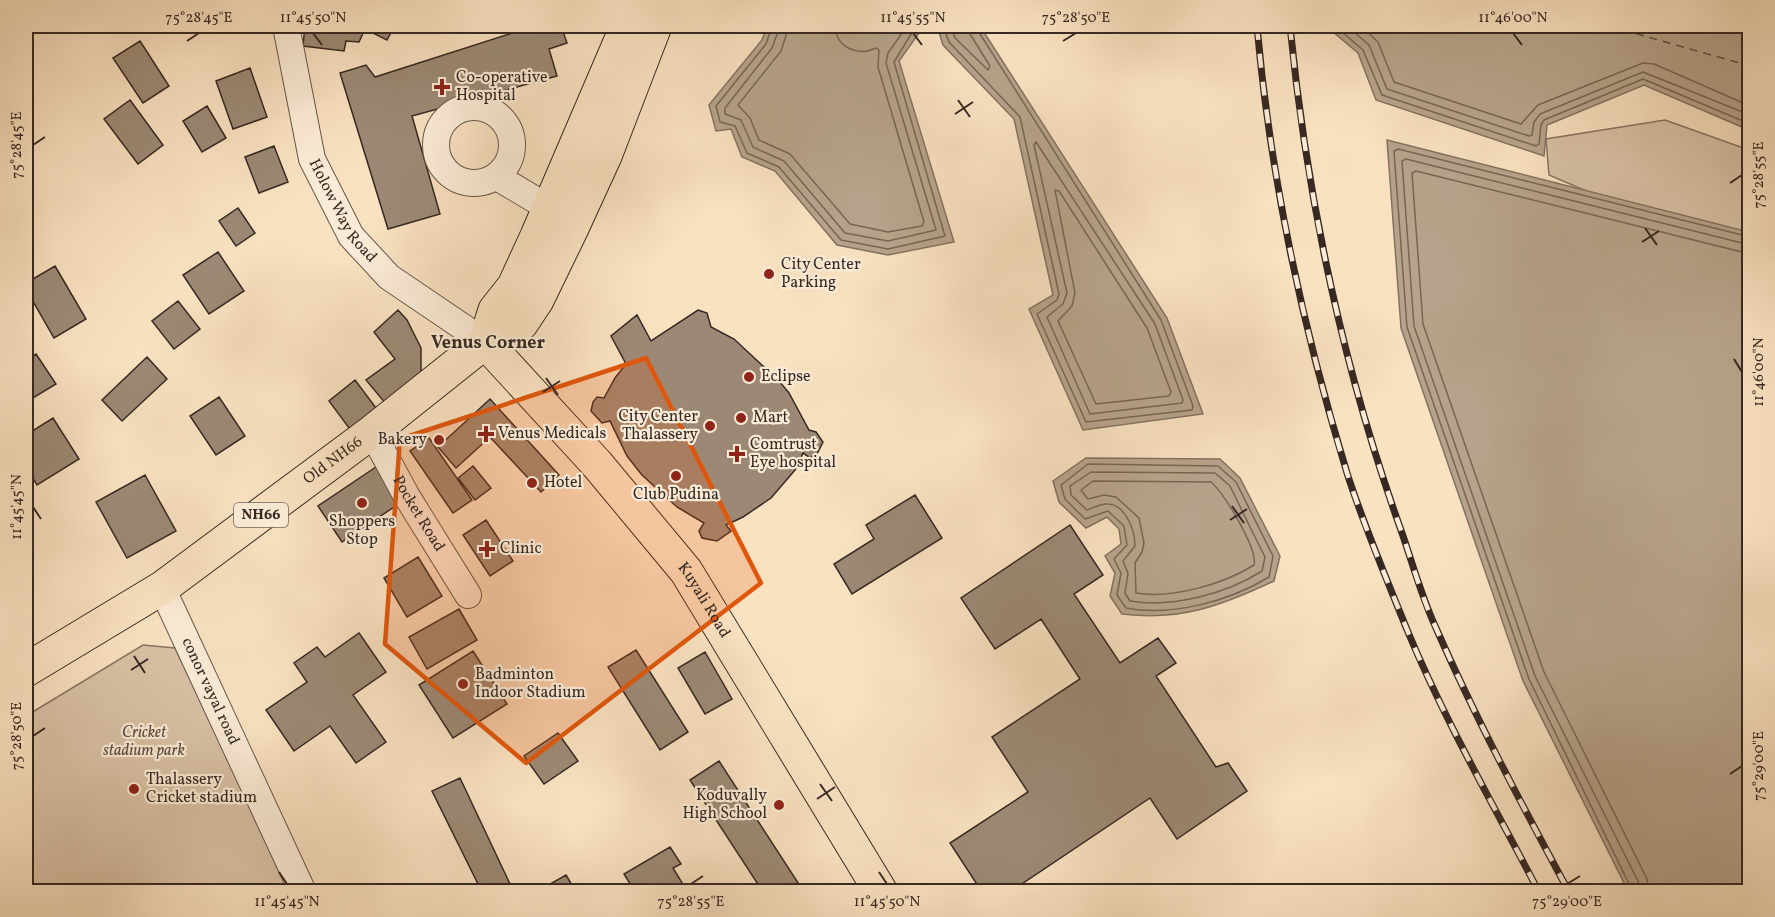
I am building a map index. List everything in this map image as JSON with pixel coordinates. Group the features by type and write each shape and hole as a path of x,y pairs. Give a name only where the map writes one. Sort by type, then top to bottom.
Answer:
{"main road":[{"path":"485,342 495,310 514,286 627,26"},
{"name":"Old NH66","path":"26,670 162,588 372,432 485,342 521,324 537,300 605,156 655,26"},
{"name":"Kuyali Road","path":"485,342 597,464 686,571 881,891"}],"street":[{"name":"Holow Way Road","path":"286,26 312,159 351,236 389,278 485,342"},
{"path":"497,177 549,208"},
{"name":"Pocket Road","path":"372,432 406,495 468,595"},
{"name":"conor vayal road","path":"162,588 303,891"}],"highlighted area":[{"path":"646,358 761,583 526,763 385,644 400,439"}],"green space":[{"path":"1665,120 1749,150 1749,261 1549,175 1546,139"},
{"name":"Thalassery Cricket stadium","path":"143,645 175,648 291,891 26,891 26,716"}],"water":[{"path":"767,26 847,26 862,29 868,26 924,26 899,61 954,242 888,255 837,245 775,171 742,157 731,129 716,131 709,105 762,40"},
{"path":"937,26 980,26 1167,318 1203,414 1083,430 1029,309 1053,295 1014,119 943,45"},
{"path":"1326,26 1749,26 1749,130 1644,85 1547,125 1544,156 1376,100 1358,53"},
{"path":"1387,140 1749,232 1749,891 1628,891 1523,681 1401,328"},
{"path":"1086,458 1220,459 1240,478 1280,556 1274,581 1236,598 1200,610 1163,615 1122,614 1110,596 1115,573 1105,556 1121,544 1119,529 1107,517 1086,528 1059,502 1053,481"}],"building":[{"path":"305,26 411,26 407,33 394,27 387,40 365,29 359,42 346,41 344,51 303,46"},
{"path":"411,26 433,26 426,33"},
{"path":"534,26 561,26 567,43 549,49 557,76 412,116 440,214 388,229 340,73 366,65 375,77"},
{"path":"140,41 169,86 143,103 113,58"},
{"path":"250,68 267,117 233,129 216,81"},
{"path":"130,100 163,145 138,164 104,119"},
{"path":"207,106 226,138 202,152 183,121"},
{"path":"274,146 288,182 259,193 245,157"},
{"path":"238,208 255,233 236,246 219,221"},
{"path":"218,252 244,291 209,314 183,275"},
{"path":"55,266 86,319 54,338 26,289 26,283"},
{"path":"178,301 200,329 174,349 152,321"},
{"path":"398,310 407,320 421,348 421,375 386,404 366,380 395,359 374,332"},
{"name":"City Center Thalassery","path":"698,310 707,313 711,327 734,339 779,381 789,393 809,430 816,432 823,442 817,454 810,458 803,453 795,470 771,498 743,517 726,525 731,531 717,541 702,538 699,531 704,523 677,507 642,475 627,456 610,421 602,423 591,411 593,402 597,397 604,398 626,364 611,336 637,315 651,341"},
{"path":"36,354 56,384 28,401 26,361"},
{"path":"147,357 167,379 122,421 102,400"},
{"path":"355,380 379,412 352,432 329,401"},
{"path":"219,397 245,436 216,455 190,416"},
{"path":"490,399 559,475 541,492 490,437 456,468 438,447"},
{"path":"53,418 79,459 37,485 26,467 26,435"},
{"path":"429,438 472,500 453,513 410,451"},
{"path":"473,466 491,488 475,500 458,478"},
{"path":"376,467 400,503 342,542 318,506"},
{"path":"145,475 176,531 127,558 96,502"},
{"path":"915,495 942,538 852,594 834,564 874,539 866,525"},
{"path":"486,520 513,561 490,576 463,535"},
{"path":"1070,525 1103,575 1074,594 1120,663 1158,638 1176,663 1156,676 1216,767 1228,763 1247,791 1177,839 1150,798 1010,892 982,892 950,843 1028,792 992,737 1080,679 1041,619 995,649 961,598"},
{"path":"418,557 442,596 407,617 384,578"},
{"path":"459,609 477,640 427,669 409,637"},
{"path":"359,633 386,672 353,695 386,742 356,763 330,726 294,751 266,710 307,682 294,663 317,647 325,657"},
{"path":"636,650 688,732 660,750 608,667"},
{"path":"473,651 507,704 453,738 419,685"},
{"path":"705,652 732,699 705,714 678,668"},
{"path":"558,733 578,761 544,784 524,756"},
{"path":"719,761 804,892 763,892 690,780"},
{"path":"460,778 510,884 495,892 482,892 432,791"},
{"path":"670,847 681,864 673,868 684,886 675,892 635,892 624,874"},
{"path":"566,875 576,892 538,892 538,891"}],"ferry route":[{"path":"1609,26 1750,66"}],"railway":[{"path":"1257,26 1270,138 1290,251 1316,363 1347,473 1376,553 1422,665 1470,763 1539,892"},
{"path":"1290,26 1306,155 1330,283 1362,409 1381,471 1422,593 1451,662 1483,729 1569,892"}],"place":[{"name":"Co-operative Hospital","path":"442,87"},
{"name":"City Center Parking","path":"769,274"},
{"name":"Eclipse","path":"749,377"},
{"name":"Mart","path":"741,418"},
{"name":"City Center Thalassery","path":"710,426"},
{"name":"Venus Medicals","path":"486,434"},
{"name":"Bakery","path":"439,440"},
{"name":"Comtrust Eye hospital","path":"737,454"},
{"name":"Club Pudina","path":"676,476"},
{"name":"Hotel","path":"532,483"},
{"name":"Shoppers Stop","path":"362,503"},
{"name":"Clinic","path":"487,549"},
{"name":"Badminton Indoor Stadium","path":"463,684"},
{"name":"Thalassery Cricket stadium","path":"134,789"},
{"name":"Koduvally High School","path":"779,805"}],"district":[{"name":"Venus Corner","path":"488,343"}],"park label":[{"name":"Cricket stadium park","path":"144,742"}]}
